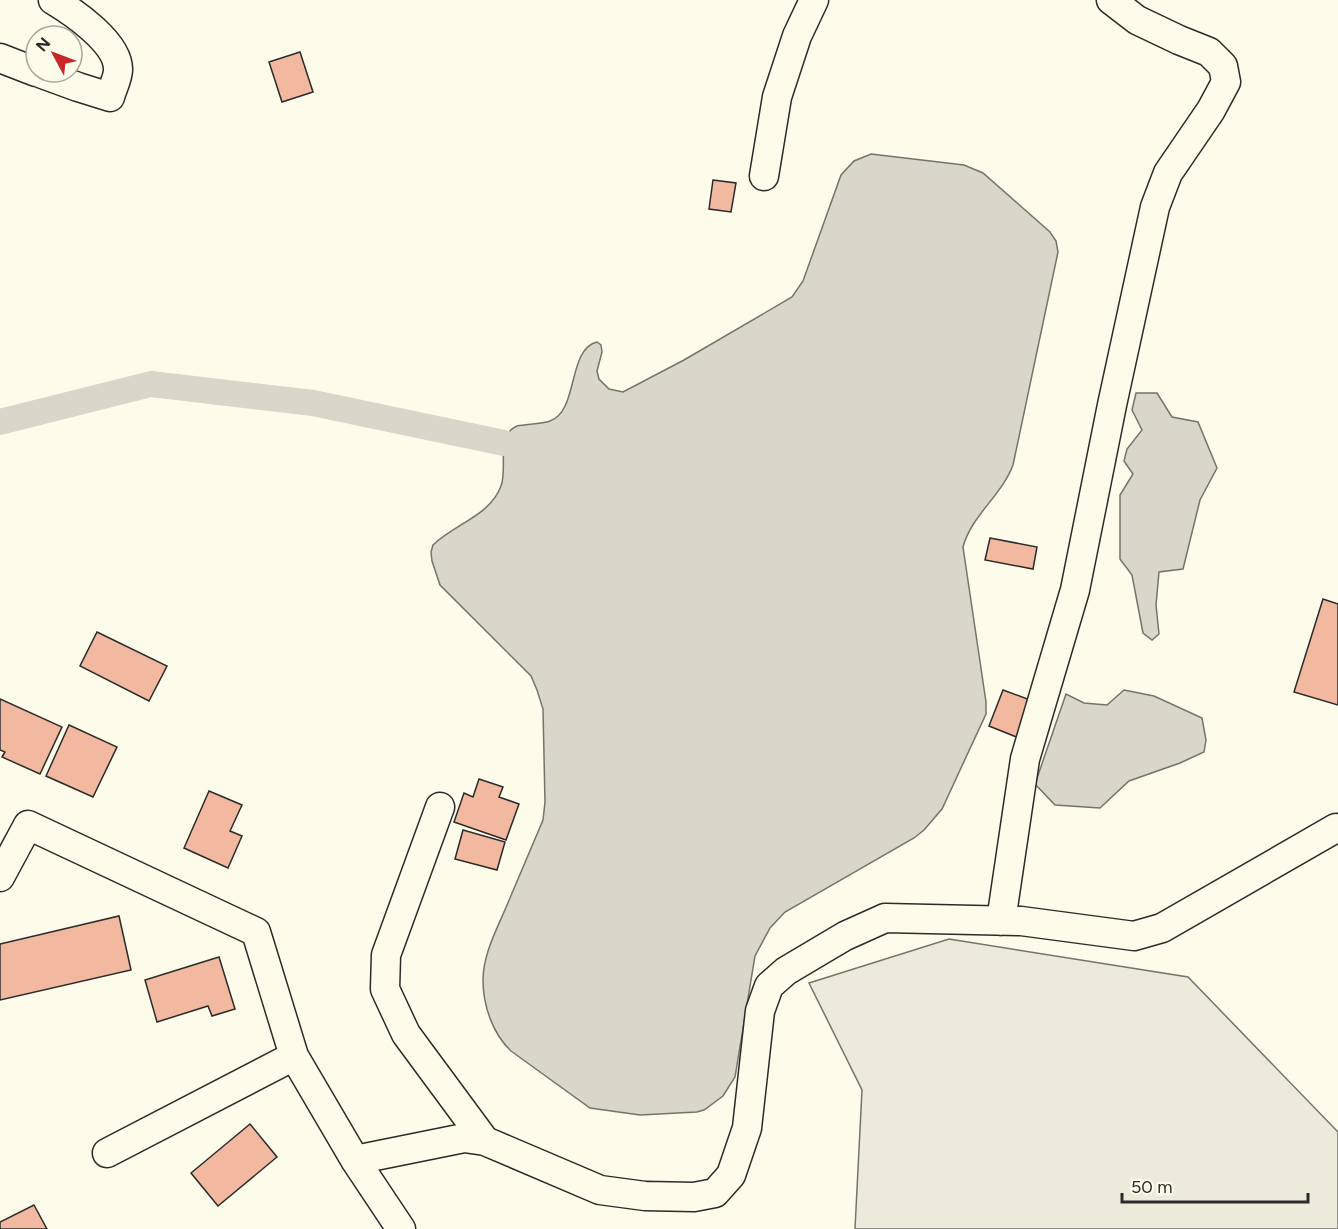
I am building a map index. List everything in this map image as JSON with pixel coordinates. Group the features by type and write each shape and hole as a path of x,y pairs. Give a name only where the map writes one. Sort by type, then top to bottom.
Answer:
{"street":[{"path":"53,0 79,16 111,48 118,69 110,96 70,84"},
{"path":"764,176 777,97 797,36 814,0"},
{"path":"1001,921 1025,759 1075,590 1155,207 1168,173 1211,110 1226,82 1223,66 1209,52 1137,20 1111,0"},
{"path":"0,58 24,67"},
{"path":"440,807 386,955 385,989 406,1034 485,1141"},
{"path":"0,877 28,825 256,932 294,1056 355,1160 401,1229"},
{"path":"355,1160 464,1138 485,1141 600,1190 645,1196 694,1197 715,1193 731,1175 747,1128 760,1011 766,991 775,979 845,936 885,918 1021,921 1134,936 1162,928 1336,828"},
{"path":"107,1154 294,1056"}],"shaded area":[{"path":"871,154 964,165 983,173 1050,232 1056,241 1058,252 1013,465 1002,486 979,515 963,547 986,714 942,809 924,830 914,838 785,912 770,928 755,956 735,1077 723,1096 704,1110 697,1112 640,1115 590,1108 511,1051 494,1028 487,1009 483,980 488,951 543,820 545,802 543,709 531,676 440,585 432,561 433,545 489,505 496,496 503,479 504,444 510,430 517,426 550,421 559,415 570,393 581,356 588,347 597,342 601,345 602,352 597,371 599,379 609,389 623,392 684,360 792,297 803,281 841,175 854,161"},
{"path":"1136,393 1157,393 1172,417 1198,422 1217,468 1200,500 1183,569 1159,572 1156,605 1159,634 1152,640 1143,633 1132,575 1120,559 1120,495 1133,474 1124,461 1127,449 1142,430 1132,410"},
{"path":"1124,690 1154,696 1202,718 1206,740 1204,752 1129,781 1100,808 1055,805 1035,784 1066,694 1084,703 1107,705"},
{"path":"949,939 1188,977 1338,1132 1338,1229 855,1229 862,1090 809,983"}],"building":[{"path":"300,52 313,92 282,102 269,62"},
{"path":"713,180 736,183 731,212 709,209"},
{"path":"990,538 1037,547 1033,569 985,560"},
{"path":"1323,599 1338,604 1338,705 1294,692"},
{"path":"97,632 167,666 149,701 80,666"},
{"path":"1003,690 1033,701 1019,738 989,726"},
{"path":"0,699 62,727 40,774 2,757 5,752 0,750"},
{"path":"69,725 117,747 93,797 46,776"},
{"path":"479,779 503,787 499,797 519,804 506,840 454,822 464,793 473,797"},
{"path":"209,791 242,805 230,831 242,836 228,868 184,848"},
{"path":"463,830 505,842 497,870 455,859"},
{"path":"119,916 131,970 0,1000 0,944"},
{"path":"219,957 235,1009 212,1016 208,1006 157,1022 145,980"},
{"path":"250,1124 277,1157 218,1206 191,1173"},
{"path":"34,1205 47,1229 0,1229 0,1222"}],"waterway":[{"path":"0,422 151,384 313,403 504,443"}]}
